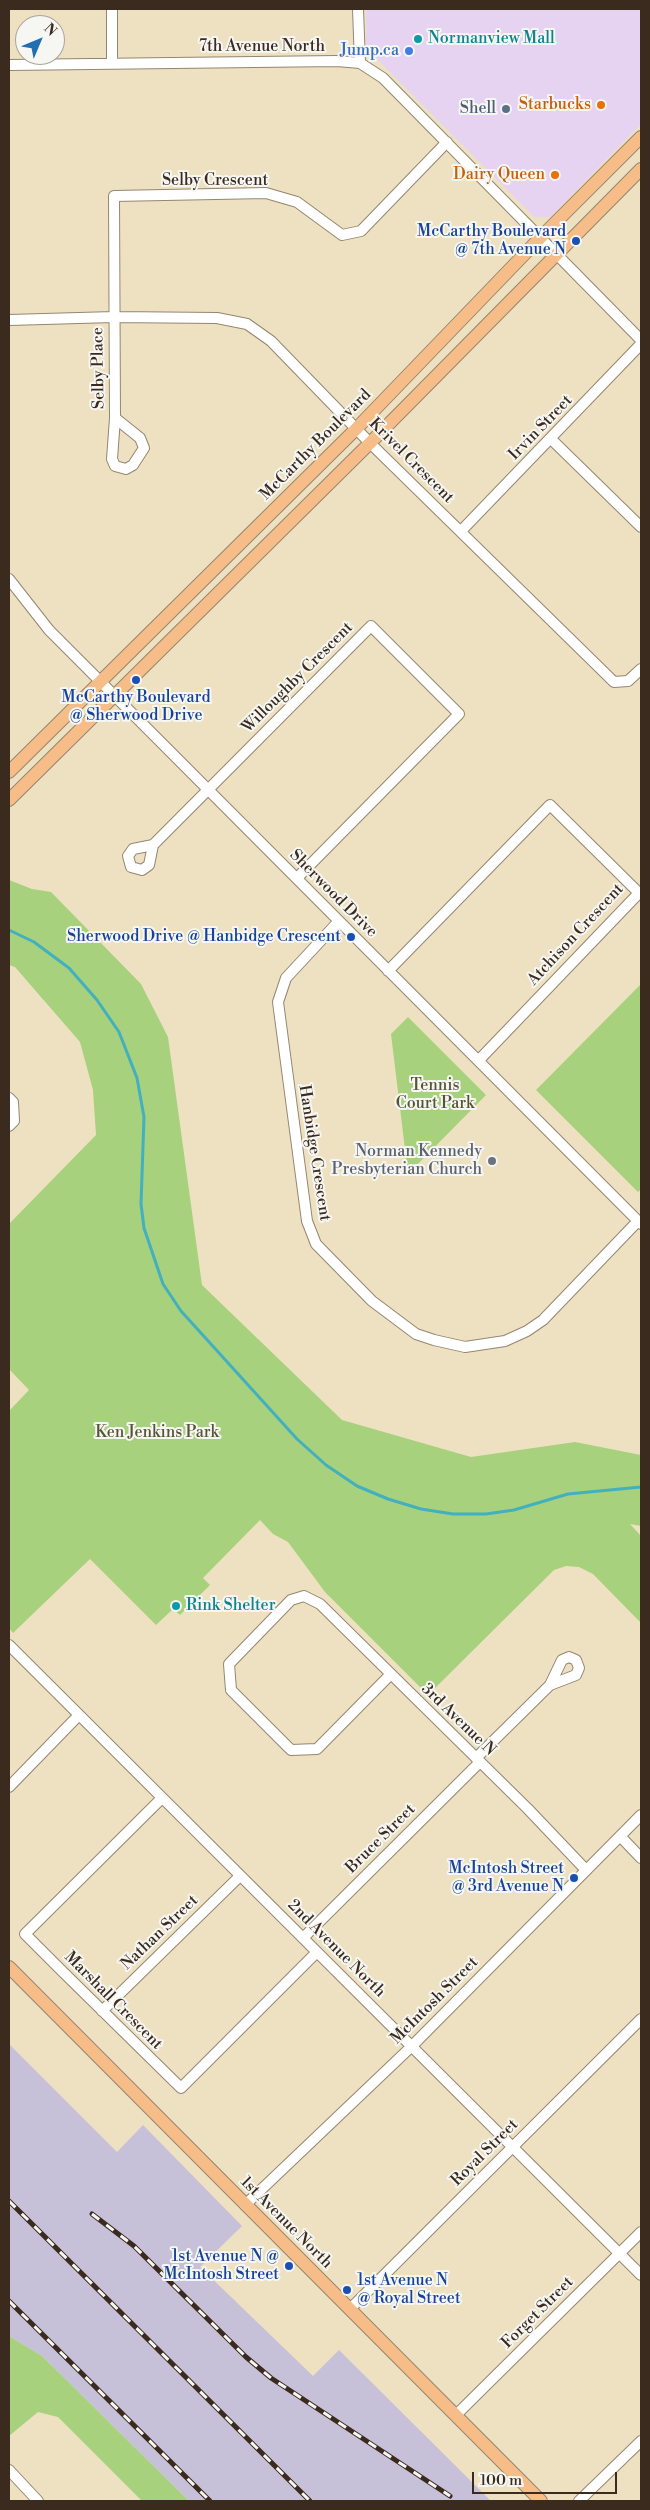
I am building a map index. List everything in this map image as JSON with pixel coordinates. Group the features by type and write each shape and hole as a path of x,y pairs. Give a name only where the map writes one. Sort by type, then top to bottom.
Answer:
{"main road":[{"name":"McCarthy Boulevard","path":"9,772 356,429 540,238 641,137"},
{"path":"9,800 116,696 641,169"},
{"name":"1st Avenue North","path":"9,1967 541,2501"}],"street":[{"path":"112,9 112,63"},
{"path":"358,9 360,63"},
{"name":"7th Avenue North","path":"9,65 337,61 360,63 383,78 641,340"},
{"name":"Selby Crescent","path":"114,317 114,196 266,193 296,202 342,235 361,231 447,142"},
{"name":"Krivel Crescent","path":"9,320 114,317 217,318 247,324 272,341 356,429 614,682 628,681 641,669"},
{"name":"Selby Place","path":"114,317 115,418 112,458 115,466 126,469 137,460 144,448 135,432 115,418"},
{"name":"Irvin Street","path":"461,532 641,344"},
{"path":"551,439 641,528"},
{"name":"Sherwood Drive","path":"9,580 49,630 640,1222"},
{"name":"Willoughby Crescent","path":"208,790 370,626 458,714 297,878"},
{"path":"153,845 208,790"},
{"name":"Atchison Crescent","path":"388,971 550,804 638,893 479,1060"},
{"name":"Hanbidge Crescent","path":"339,921 286,978 278,1002 307,1220 316,1244 372,1301 416,1334 434,1340 465,1347 505,1340 527,1331 543,1320 640,1222"},
{"path":"9,1098 14,1102 14,1121 9,1126"},
{"name":"3rd Avenue N","path":"390,1675 317,1749 291,1750 231,1690 229,1664 291,1600 304,1596 320,1604 586,1870"},
{"name":"2nd Avenue North","path":"9,1646 641,2275"},
{"name":"Bruce Street","path":"303,1938 550,1685"},
{"path":"9,1786 79,1715"},
{"name":"Marshall Crescent","path":"162,1798 25,1934 180,2088 317,1952"},
{"name":"McIntosh Street","path":"245,2205 412,2046 641,1815"},
{"path":"620,1836 641,1858"},
{"name":"Nathan Street","path":"102,2010 240,1876"},
{"name":"Royal Street","path":"350,2309 641,2019"},
{"name":"Forget Street","path":"456,2415 641,2232"},
{"path":"579,2501 641,2441"},
{"path":"9,2470 38,2501"}],"shaded area":[{"path":"366,9 641,9 641,124 550,217 534,217 366,48"},
{"path":"9,2044 117,2152 143,2125 242,2226 200,2267 313,2376 339,2350 491,2501 189,2501 42,2356 9,2336"}],"green space":[{"name":"Ken Jenkins Park","path":"9,880 32,889 51,892 141,984 168,1037 202,1285 342,1420 471,1457 575,1442 641,1455 641,1526 630,1524 641,1536 641,1623 593,1574 579,1567 566,1566 554,1570 428,1695 325,1592 288,1542 273,1534 260,1520 203,1578 210,1585 180,1615 173,1609 156,1625 90,1559 13,1633 9,1628 9,1411 29,1390 9,1369 9,1224 96,1135 93,1090 80,1042 15,967 9,965"},
{"path":"641,984 641,1189 638,1192 536,1090"},
{"name":"Tennis Court Park","path":"408,1017 486,1095 408,1174 391,1034"},
{"path":"9,2336 42,2356 189,2501 142,2501 58,2417 38,2412 9,2436"}],"waterway":[{"path":"9,930 34,942 69,968 97,1000 119,1032 137,1078 144,1117 141,1204 144,1228 163,1284 181,1311 297,1439 326,1465 357,1486 388,1499 421,1509 453,1514 486,1514 514,1510 568,1494 641,1487"}],"railway":[{"path":"9,2201 310,2501"},
{"path":"92,2214 134,2246 246,2357 271,2378 450,2496"},
{"path":"9,2301 210,2501"}],"place":[{"name":"Normanview Mall","path":"418,39"},
{"name":"Jump.ca","path":"409,51"},
{"name":"Starbucks","path":"601,105"},
{"name":"Shell","path":"506,109"},
{"name":"Dairy Queen","path":"555,175"},
{"name":"McCarthy Boulevard @ 7th Avenue N","path":"576,241"},
{"name":"McCarthy Boulevard @ Sherwood Drive","path":"136,680"},
{"name":"Sherwood Drive @ Hanbidge Crescent","path":"351,937"},
{"name":"Norman Kennedy Presbyterian Church","path":"492,1161"},
{"name":"Rink Shelter","path":"176,1606"},
{"name":"McIntosh Street @ 3rd Avenue N","path":"574,1878"},
{"name":"1st Avenue N @ McIntosh Street","path":"289,2266"},
{"name":"1st Avenue N @ Royal Street","path":"347,2290"}]}
